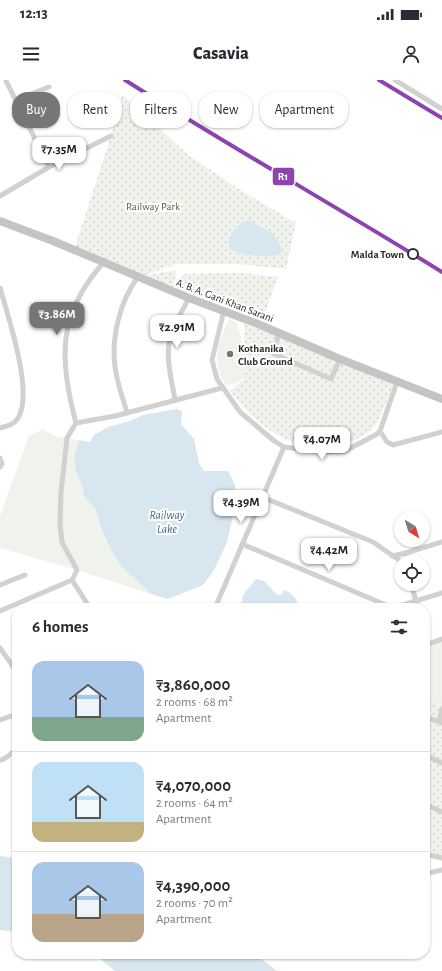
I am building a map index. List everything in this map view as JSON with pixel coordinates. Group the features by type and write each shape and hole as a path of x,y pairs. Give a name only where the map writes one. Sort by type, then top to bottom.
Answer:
{"main road":[{"name":"A. B. A. Gani Khan Sarani","path":"0,221 104,262 189,298 279,332 340,359 442,399"}],"street":[{"path":"0,83 7,80 12,92"},
{"path":"395,80 442,109"},
{"path":"36,92 49,87"},
{"path":"30,128 49,167"},
{"path":"0,196 49,167 111,136"},
{"path":"19,603 72,580 77,570 62,542 60,524 61,492 67,438 76,423 70,399 64,352 67,329 72,313 87,285 104,262"},
{"path":"127,412 115,367 116,326 124,303 138,277"},
{"path":"0,288 16,347 23,385 23,405 18,420 11,425 0,428"},
{"path":"175,400 169,362 170,339 174,326 189,298"},
{"path":"224,310 212,360 217,379 240,412 284,446 325,452 344,451 380,431 397,382"},
{"path":"279,332 274,354 331,379 340,359"},
{"path":"76,423 222,388"},
{"path":"380,431 387,442 393,445 442,432"},
{"path":"217,603 284,446"},
{"path":"0,458 2,464 0,467"},
{"path":"262,497 373,542 392,556 442,542"},
{"path":"242,544 381,603"},
{"path":"0,585 25,575"},
{"path":"72,580 87,603"},
{"path":"413,591 416,601"},
{"path":"409,603 442,593"},
{"path":"0,611 12,606"},
{"path":"430,644 442,639"},
{"path":"0,648 12,665"},
{"path":"430,719 441,723 442,709"},
{"path":"0,720 12,716"},
{"path":"0,760 5,759 12,752"},
{"path":"430,757 442,763"},
{"path":"430,806 442,812"},
{"path":"430,855 442,858"},
{"path":"430,873 442,870"}],"green space":[{"name":"Railway Park","path":"122,94 130,101 130,128 159,128 188,155 240,190 296,223 286,269 238,264 176,264 142,276 177,270 172,291 74,250 113,128 122,128"},
{"path":"242,273 278,277 263,318 176,288 183,274"},
{"name":"Kothanika Club Ground","path":"229,319 237,323 245,352 246,362 245,371 242,378 236,383 225,385 218,368 217,360 219,344"},
{"path":"244,323 394,384 373,428 362,437 352,441 338,444 320,445 304,444 290,440 276,434 264,426 252,416 230,391 243,380 245,358"},
{"path":"43,429 54,436 79,440 74,457 76,472 83,488 84,496 96,510 101,528 120,565 151,594 77,570 0,548 0,516 29,436"},
{"path":"442,640 442,703 430,700 430,643"},
{"path":"430,700 442,703 439,722 442,723 442,762 430,756"},
{"path":"430,758 442,764 442,858 430,855"}],"water":[{"path":"249,220 273,234 284,251 273,256 266,257 231,250 229,245 230,236 240,224"},
{"name":"Railway Lake","path":"177,409 182,411 181,424 194,439 199,463 204,471 228,471 235,485 236,503 227,542 214,570 203,585 168,599 151,594 120,565 101,528 96,510 84,496 83,488 76,472 74,457 79,440 90,442 94,435 108,427 127,422 143,415"},
{"path":"256,579 264,581 277,595 281,595 284,590 290,593 296,599 297,603 242,603 243,595"},
{"path":"0,856 12,857 12,931 0,930"},
{"path":"100,959 261,959 277,971 115,971"}],"railway":[{"path":"125,80 442,272"},
{"path":"379,80 442,118"}],"transit line":[{"name":"R1","path":"125,80 442,272"},
{"name":"R1","path":"379,80 442,118"}],"place":[{"name":"Malda Town","path":"413,254"},
{"name":"Kothanika Club Ground","path":"230,354"}]}
